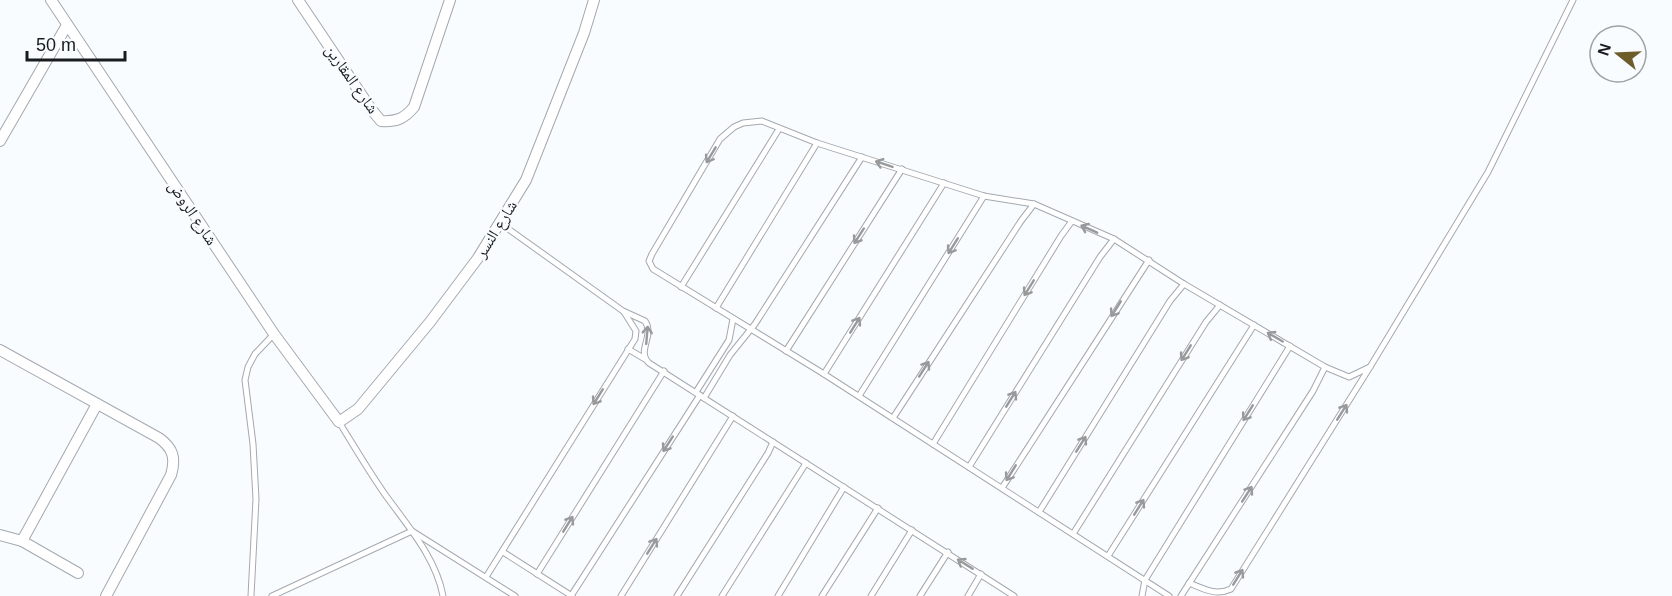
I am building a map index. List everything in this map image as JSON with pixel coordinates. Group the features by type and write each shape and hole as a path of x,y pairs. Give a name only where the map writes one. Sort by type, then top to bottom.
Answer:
{"street":[{"name":"شارع الروض","path":"51,0 274,334 339,422"},
{"name":"شارع المقارين","path":"298,0 371,109 381,121 392,122 405,118 414,107 450,0"},
{"name":"شارع النسر","path":"339,422 358,409 430,322 478,258 526,180 584,33 594,0"},
{"path":"0,141 67,25"},
{"path":"0,350 167,444 173,453 175,463 171,475 106,596"},
{"path":"22,541 97,404"},
{"path":"0,536 22,541 78,573"}],"lane":[{"path":"1189,583 1208,591 1222,593 1231,589 1370,367 1488,172 1573,0"},
{"path":"1165,595 825,374 653,269 649,261 720,139 734,127 752,121 762,121 817,143 984,196 1034,204 1114,239 1184,284 1325,367 1349,377 1370,367"},
{"path":"681,287 779,129"},
{"path":"716,308 813,153 817,143"},
{"path":"503,552 571,596 700,395 751,330 862,157"},
{"path":"786,351 902,169"},
{"path":"825,374 944,183"},
{"path":"859,396 984,196"},
{"path":"893,418 1034,204"},
{"path":"933,444 1072,221"},
{"path":"500,223 623,311 645,321 650,332 644,354 645,359"},
{"path":"969,467 1100,257 1114,239"},
{"path":"1002,488 1149,260"},
{"path":"1039,512 1170,301 1184,284"},
{"path":"1073,534 1206,322 1220,305"},
{"path":"486,577 635,339 636,332 623,311"},
{"path":"700,395 729,340 733,319"},
{"path":"1108,556 1254,325"},
{"path":"251,596 256,500 253,444 245,380 248,367 255,354 274,334"},
{"path":"1142,596 1145,580 1290,346"},
{"path":"628,350 1014,596"},
{"path":"1181,596 1313,391 1325,367"},
{"path":"537,574 664,371"},
{"path":"621,596 733,416"},
{"path":"339,422 436,571 443,596"},
{"path":"677,596 773,442"},
{"path":"722,596 806,463"},
{"path":"778,596 844,487"},
{"path":"822,596 878,508"},
{"path":"871,596 912,530"},
{"path":"412,531 515,596"},
{"path":"272,596 412,531"},
{"path":"920,596 948,552"},
{"path":"968,596 981,574"}]}
